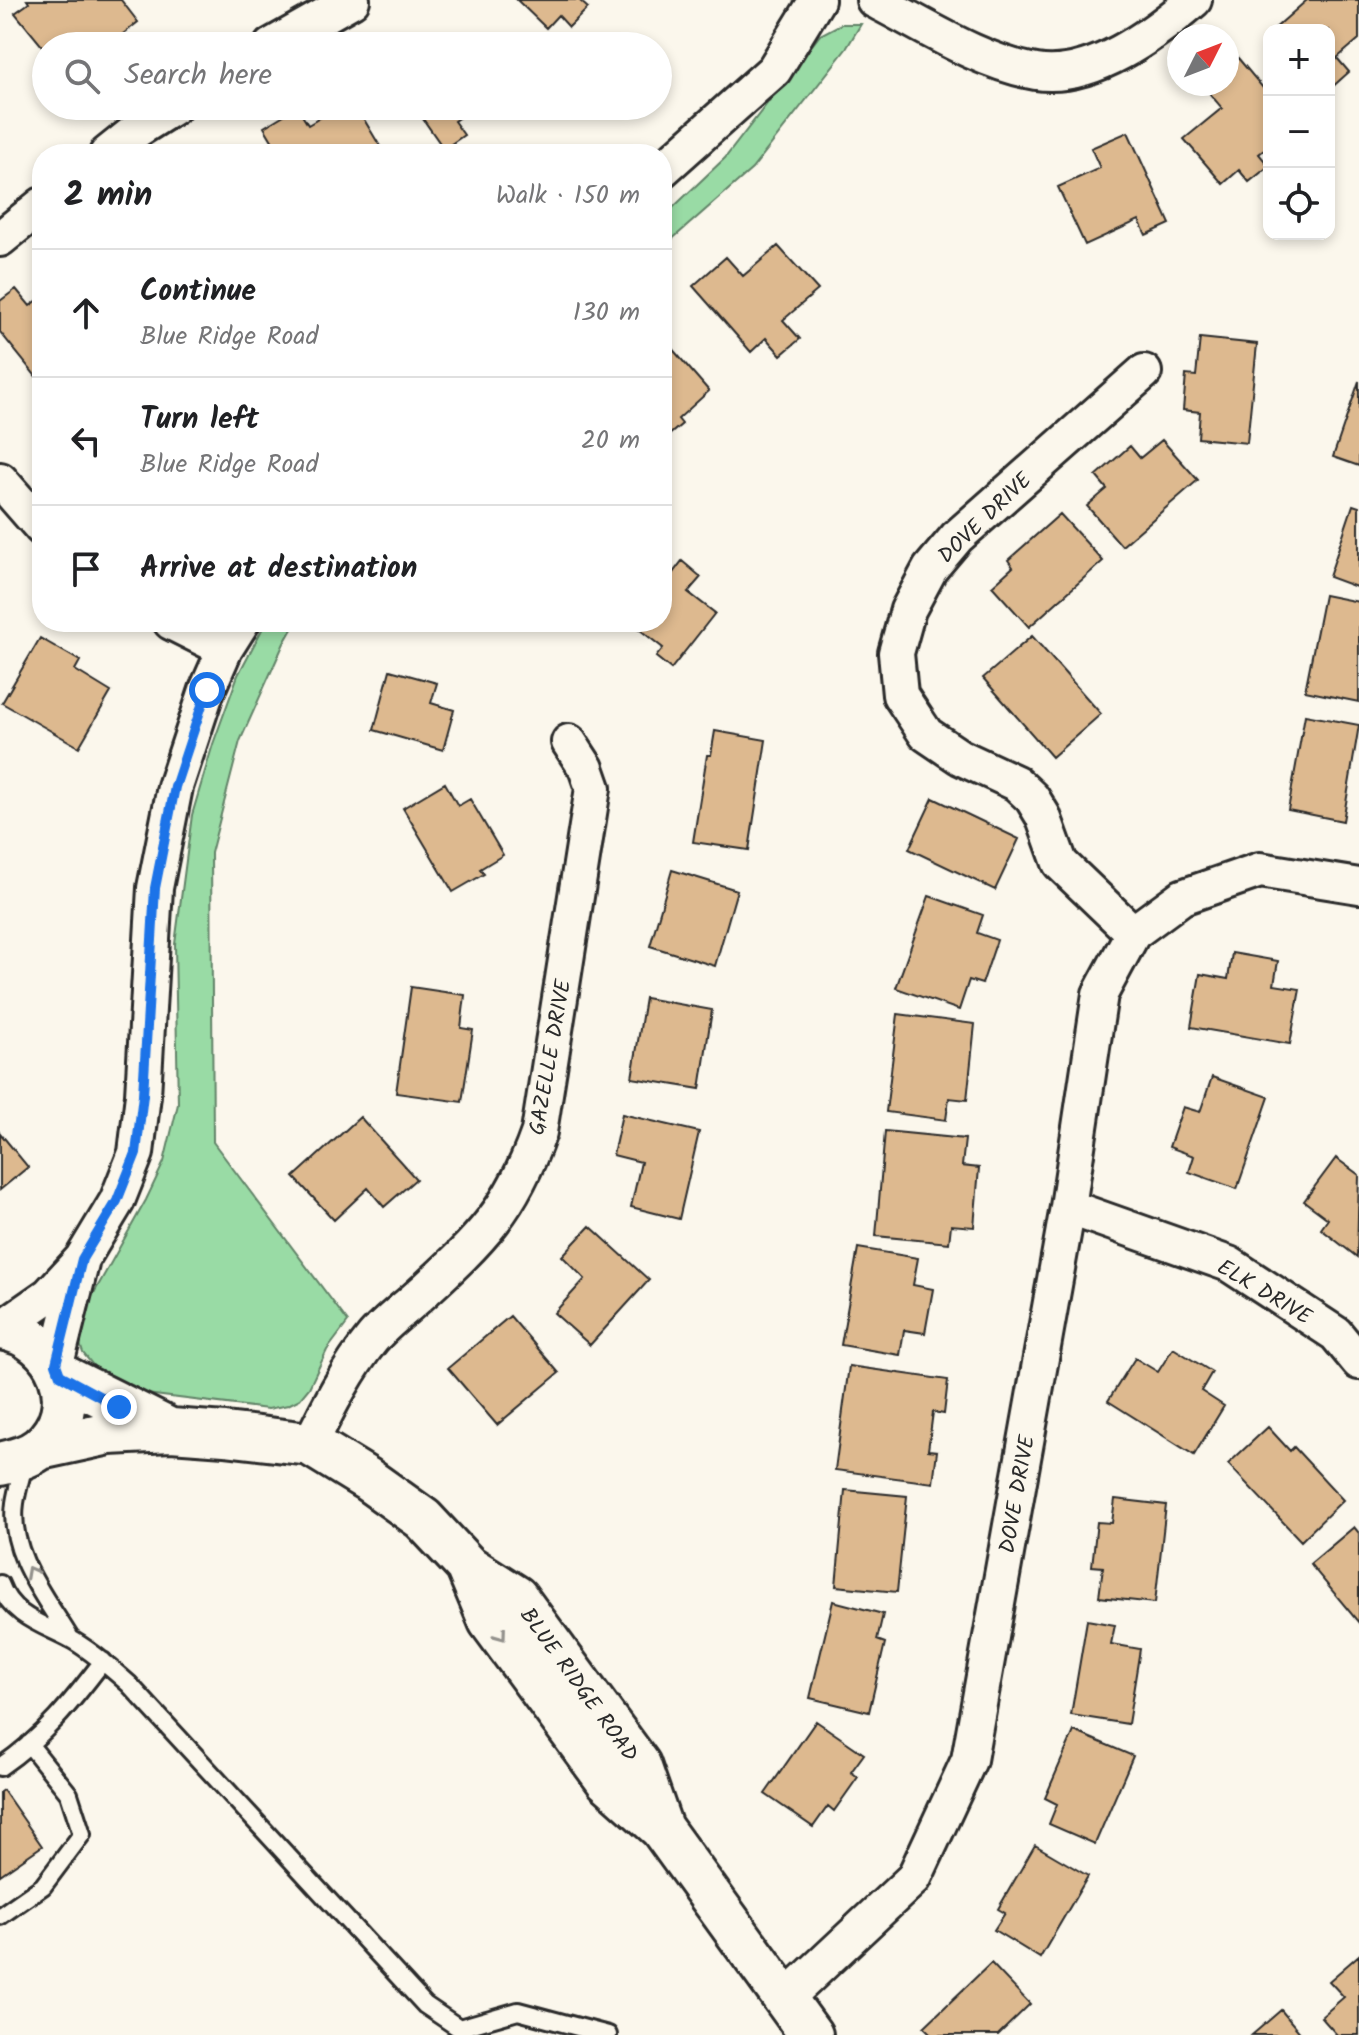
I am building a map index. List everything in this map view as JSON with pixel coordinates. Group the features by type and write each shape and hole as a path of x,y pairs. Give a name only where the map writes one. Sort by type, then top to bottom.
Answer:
{"street":[{"path":"296,32 352,0"},
{"path":"672,161 774,70 817,0"},
{"path":"874,0 984,56 1037,72 1065,71 1091,65 1131,47 1170,21 1194,0"},
{"path":"120,144 153,120"},
{"path":"0,239 32,213"},
{"name":"DOVE DRIVE","path":"1133,933 1060,863 1043,816 1032,798 1016,783 960,757 926,734 900,695 896,653 915,596 930,569 957,537 1144,372"},
{"path":"0,480 32,517"},
{"path":"1,1328 49,1295 82,1259 117,1201 136,1153 143,1095 155,888 175,787 207,690 233,636"},
{"name":"GAZELLE DRIVE","path":"310,1444 339,1386 373,1338 471,1249 504,1209 526,1169 539,1132 593,788 586,768 569,742"},
{"name":"DOVE DRIVE","path":"785,1999 914,1878 969,1760 1068,1207 1100,994 1133,933 1182,897 1260,870 1359,886"},
{"name":"ELK DRIVE","path":"1068,1207 1229,1264 1336,1334 1359,1362"},
{"path":"22,1456 54,1430 63,1409 63,1386 58,1370 82,1259"},
{"name":"BLUE RIDGE ROAD","path":"1,1328 24,1333 43,1346 58,1370 119,1407 171,1430"},
{"name":"BLUE RIDGE ROAD","path":"22,1456 109,1433 171,1430 310,1444 423,1519 467,1566 490,1621 607,1780 661,1828 811,2035"}],"lane":[{"path":"22,1456 15,1505 18,1546 31,1574 71,1639"},
{"path":"0,1584 4,1595 28,1620 71,1639 129,1684 425,2005 460,2032 518,2011 608,2035"},
{"path":"0,1767 62,1715 103,1661"},
{"path":"0,1916 43,1886 82,1834 69,1794 29,1744"}],"green space":[{"path":"841,24 861,24 846,49 752,169 672,239 672,208 725,158 820,35"},
{"path":"261,632 290,632 240,741 211,853 213,1142 348,1322 327,1350 309,1388 300,1399 268,1409 146,1394 119,1387 100,1374 83,1353 78,1338 89,1302 164,1162 178,1104 175,944 192,815 238,675"}],"building":[{"path":"27,0 121,0 138,22 126,32 32,34 15,13 29,3"},
{"path":"517,0 579,0 588,8 569,27 558,15 546,28"},
{"path":"1307,0 1359,0 1359,39 1337,58 1349,72 1335,85 1335,24 1280,24"},
{"path":"1239,59 1263,88 1263,151 1259,154 1263,159 1263,171 1249,182 1239,170 1223,184 1184,139 1222,108 1212,96 1239,96"},
{"path":"276,120 305,120 308,125 316,120 364,120 379,144 274,144 264,127"},
{"path":"424,120 455,120 464,135 451,144 441,144"},
{"path":"1128,132 1170,224 1146,235 1139,220 1085,245 1058,187 1100,168 1091,148"},
{"path":"778,246 818,290 783,320 800,339 781,355 766,338 751,352 693,286 726,257 743,276"},
{"path":"16,289 30,306 32,304 32,372 0,332 0,301"},
{"path":"1200,338 1257,344 1247,443 1198,438 1200,412 1183,410 1186,375 1196,376"},
{"path":"672,348 709,391 678,419 682,424 672,432"},
{"path":"1359,381 1359,466 1333,457"},
{"path":"1162,440 1198,480 1122,546 1087,506 1107,489 1096,476 1130,446 1140,458"},
{"path":"1353,505 1359,507 1359,588 1329,577"},
{"path":"1060,514 1103,561 1029,627 992,586 1013,567 1008,560"},
{"path":"682,561 701,577 688,592 715,613 671,669 656,657 663,648 643,632 672,632 672,574"},
{"path":"1324,595 1359,602 1359,702 1305,691"},
{"path":"1032,636 1101,714 1052,757 983,678"},
{"path":"40,638 80,661 75,670 111,692 79,747 2,703"},
{"path":"390,670 437,683 431,703 454,710 443,750 374,730"},
{"path":"1305,715 1359,725 1343,821 1288,810"},
{"path":"715,731 766,740 749,850 693,842 707,755 711,755"},
{"path":"445,783 458,806 470,799 503,855 480,869 484,874 453,892 403,808"},
{"path":"933,798 1019,839 995,890 909,849"},
{"path":"672,870 737,890 715,966 650,946"},
{"path":"929,896 983,915 977,933 997,940 982,984 969,980 959,1010 896,988"},
{"path":"1232,953 1278,961 1274,985 1300,989 1290,1044 1191,1027 1200,974 1228,979"},
{"path":"411,987 465,995 461,1028 473,1030 462,1102 396,1093"},
{"path":"645,998 712,1010 700,1089 632,1078"},
{"path":"898,1014 975,1024 967,1100 949,1098 946,1120 886,1112"},
{"path":"1212,1077 1269,1097 1237,1189 1189,1172 1194,1156 1169,1147 1183,1107 1200,1112"},
{"path":"622,1114 699,1132 679,1219 631,1207 641,1162 613,1155"},
{"path":"360,1117 416,1179 384,1207 368,1188 334,1220 294,1177"},
{"path":"885,1131 965,1139 962,1166 979,1168 974,1227 951,1225 949,1243 876,1236"},
{"path":"0,1133 28,1167 0,1190"},
{"path":"1336,1158 1359,1175 1357,1257 1321,1229 1328,1219 1304,1201"},
{"path":"590,1226 649,1280 590,1345 554,1313 585,1279 562,1256"},
{"path":"858,1248 918,1258 913,1285 933,1289 925,1333 904,1330 900,1355 841,1345"},
{"path":"510,1316 559,1373 497,1425 448,1368"},
{"path":"1173,1348 1212,1372 1201,1391 1224,1406 1194,1455 1108,1401 1135,1358 1158,1372"},
{"path":"849,1366 948,1380 944,1414 933,1412 928,1450 937,1451 933,1483 835,1470"},
{"path":"1268,1427 1290,1451 1294,1447 1343,1500 1301,1541 1228,1464"},
{"path":"845,1490 907,1496 897,1592 836,1586"},
{"path":"1115,1499 1166,1505 1155,1603 1099,1597 1103,1567 1092,1566 1097,1522 1112,1523"},
{"path":"1354,1527 1359,1533 1359,1623 1310,1564"},
{"path":"833,1601 883,1614 877,1640 885,1643 869,1712 810,1698"},
{"path":"1087,1620 1115,1625 1111,1644 1140,1649 1128,1724 1071,1715"},
{"path":"816,1721 864,1754 851,1772 858,1777 834,1811 828,1806 813,1827 765,1794"},
{"path":"1074,1731 1133,1756 1095,1844 1049,1824 1057,1804 1045,1798"},
{"path":"3,1790 42,1846 0,1875 0,1792"},
{"path":"1035,1845 1088,1876 1040,1958 994,1930 1005,1913 998,1909"},
{"path":"1359,1955 1359,2035 1337,2035 1321,2017 1344,1997 1329,1981"},
{"path":"991,1963 1030,2004 998,2035 932,2035 924,2027"},
{"path":"1281,2010 1302,2035 1252,2035"}],"route":[{"path":"119,1407 60,1375 56,1364 82,1259 117,1201 136,1153 143,1095 155,888 175,787 207,690"}]}
